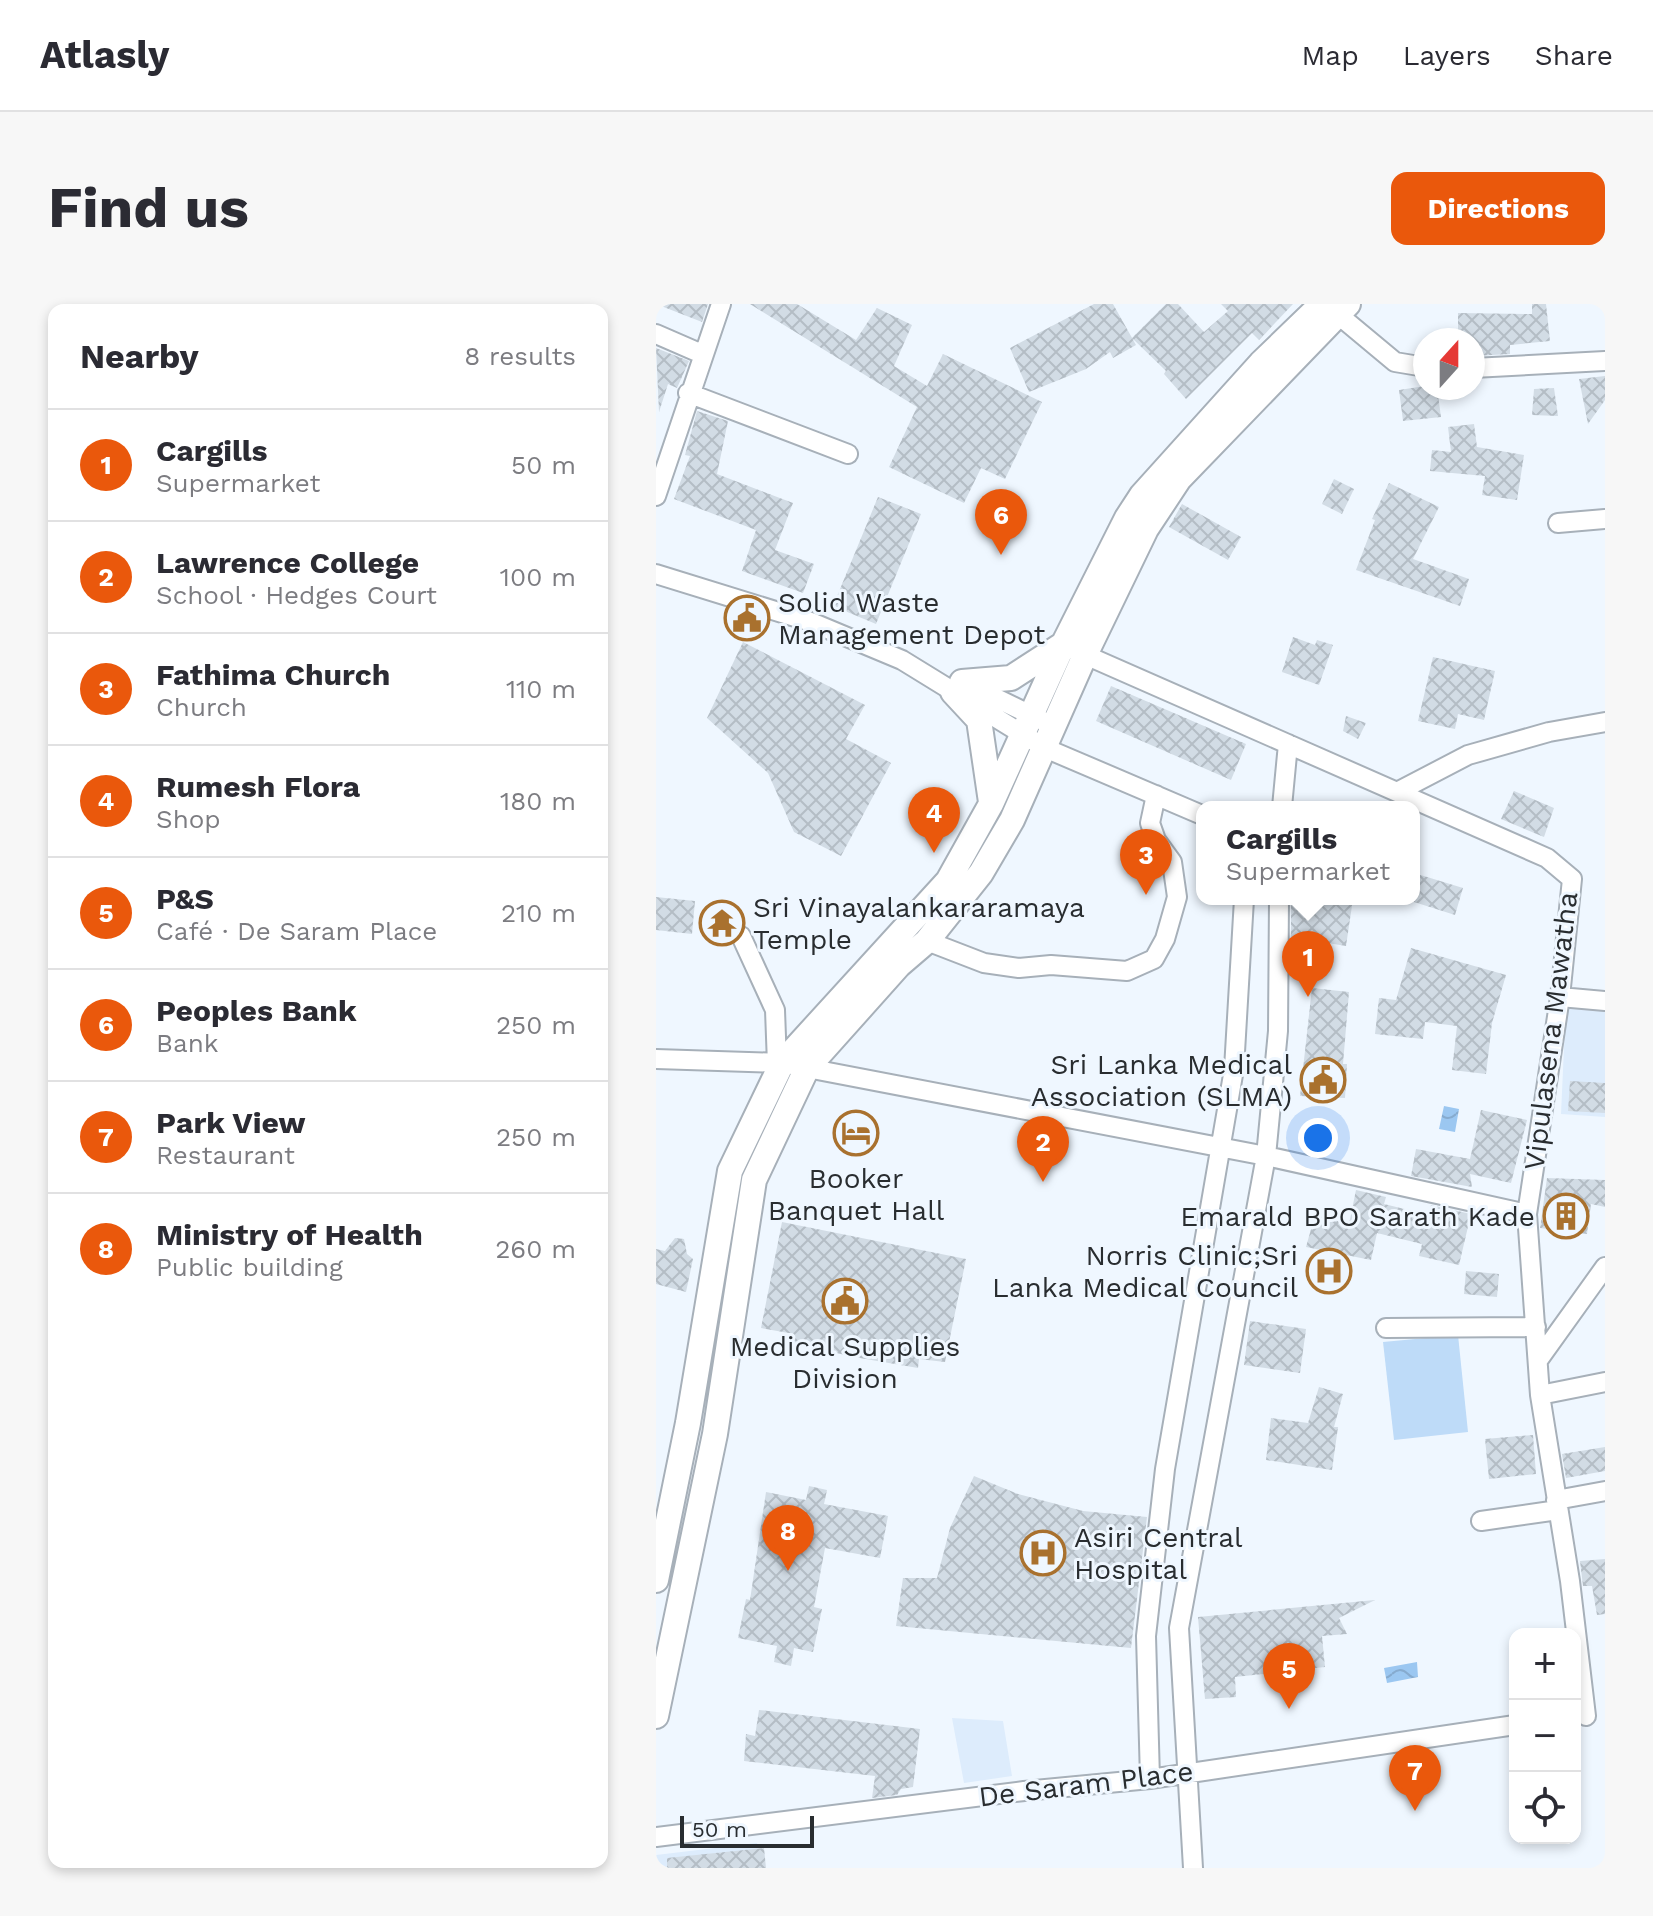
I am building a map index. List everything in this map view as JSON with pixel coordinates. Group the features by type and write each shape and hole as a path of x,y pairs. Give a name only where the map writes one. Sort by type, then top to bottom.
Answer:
{"main road":[{"path":"656,1580 688,1423 730,1171 780,1064 948,881 991,804 1027,725 1179,479 1334,307"},
{"path":"991,804 979,720 958,687 1011,678 1074,650"},
{"path":"656,1716 715,1434 754,1180 807,1068 899,965 927,941 981,873 1012,820 1049,737 1074,650"}],"street":[{"path":"656,496 662,447 688,393 721,304"},
{"path":"1334,307 1395,362 1413,365"},
{"path":"656,334 702,354"},
{"path":"1485,367 1605,361"},
{"path":"688,393 848,454"},
{"path":"1558,523 1605,519"},
{"path":"656,574 811,622 909,664 958,687 1156,795 1196,812"},
{"name":"Vipulasena Mawatha","path":"1074,650 1417,801"},
{"path":"1397,792 1468,755 1549,732 1605,722"},
{"path":"1283,801 1288,744"},
{"path":"927,941 984,963 1019,968 1051,965 1127,971 1154,959 1165,939 1177,897 1172,862 1156,840 1150,823 1156,795"},
{"name":"Vipulasena Mawatha","path":"1420,802 1547,858 1572,879 1560,997 1527,1214 1540,1395 1589,1716"},
{"path":"1150,1779 1146,1636 1165,1469 1234,1069 1244,905"},
{"path":"1193,1868 1179,1628 1266,1156 1278,1031 1279,905"},
{"path":"741,936 775,1010 780,1064"},
{"path":"1560,997 1605,1001"},
{"path":"656,1059 807,1068 1222,1147 1527,1214"},
{"path":"1539,1359 1605,1267"},
{"path":"1386,1328 1536,1327"},
{"path":"1540,1395 1605,1382"},
{"path":"1481,1521 1605,1491"},
{"name":"De Saram Place","path":"656,1837 1024,1791 1150,1779 1509,1726"}],"shaded area":[{"path":"1566,1004 1605,1006 1605,1117 1561,1114"},
{"path":"1458,1335 1468,1432 1394,1440 1383,1342"},
{"path":"952,1718 1003,1721 1012,1776 964,1783"},
{"path":"757,1843 760,1868 656,1868 656,1855"}],"water":[{"path":"1444,1106 1459,1109 1455,1132 1439,1129"},
{"path":"1417,1662 1418,1677 1387,1683 1384,1668"}],"building":[{"path":"656,304 708,304 702,322"},
{"path":"750,304 797,304 856,340 877,308 912,325 894,366 927,386 943,354 1042,402 1005,479 981,468 964,503 889,467 917,407"},
{"path":"1094,304 1113,304 1136,345 1113,358 1110,352 1086,369 1029,392 1010,348"},
{"path":"1166,304 1178,304 1204,332 1228,311 1221,304 1293,304 1259,340 1252,333 1186,399 1164,374 1166,371 1132,338"},
{"path":"1532,304 1546,304 1550,341 1510,345 1510,354 1485,355 1485,328 1458,328 1458,313 1532,314"},
{"path":"656,348 689,361 677,388 668,384 659,412"},
{"path":"1605,376 1605,400 1588,424 1579,379"},
{"path":"1413,388 1413,400 1439,400 1441,417 1403,421 1399,390"},
{"path":"1554,388 1558,416 1532,415 1534,389"},
{"path":"697,411 728,421 717,474 793,503 775,550 814,564 803,593 742,571 756,530 674,499 690,456 685,455"},
{"path":"1474,424 1477,447 1524,455 1517,500 1482,495 1485,476 1430,471 1432,450 1451,452 1448,427"},
{"path":"1334,479 1354,489 1342,514 1322,504"},
{"path":"1389,483 1439,507 1413,559 1469,579 1460,606 1356,570 1375,520 1372,519"},
{"path":"878,497 921,514 876,624 833,606"},
{"path":"1182,504 1241,537 1228,560 1169,527"},
{"path":"1293,637 1315,645 1317,640 1333,645 1319,685 1282,672"},
{"path":"743,642 865,705 846,739 891,763 841,856 794,832 768,773 707,718"},
{"path":"1433,657 1495,671 1484,720 1458,714 1455,729 1418,721"},
{"path":"1111,686 1246,744 1231,780 1096,721"},
{"path":"1346,716 1366,723 1358,739 1343,731"},
{"path":"1514,791 1554,808 1544,837 1501,819"},
{"path":"1420,875 1463,888 1455,915 1420,904"},
{"path":"656,897 695,901 692,934 656,930"},
{"path":"1291,905 1352,905 1346,946 1291,937"},
{"path":"1411,948 1506,975 1492,1023 1486,1074 1452,1070 1457,1026 1425,1022 1423,1039 1375,1034 1379,998 1396,1000"},
{"path":"1312,988 1349,992 1343,1064 1347,1064 1345,1098 1300,1096"},
{"path":"1570,1081 1605,1083 1605,1113 1568,1111"},
{"path":"1481,1110 1527,1120 1511,1183 1470,1174 1472,1187 1411,1176 1416,1149 1470,1159"},
{"path":"1547,1178 1605,1180 1605,1207 1591,1204 1587,1234 1540,1228"},
{"path":"1356,1190 1386,1197 1384,1204 1429,1215 1431,1205 1471,1214 1459,1265 1419,1256 1422,1244 1377,1233 1371,1260 1306,1247 1315,1215 1349,1224"},
{"path":"782,1222 966,1259 945,1362 919,1359 918,1368 854,1357 792,1343 794,1334 761,1328"},
{"path":"675,1238 684,1239 687,1254 693,1259 686,1292 656,1284 656,1249 665,1251"},
{"path":"1466,1271 1499,1274 1497,1297 1464,1294"},
{"path":"1250,1321 1306,1329 1300,1373 1244,1365"},
{"path":"1319,1387 1343,1394 1334,1427 1338,1427 1332,1470 1266,1460 1271,1418 1308,1423"},
{"path":"1533,1435 1536,1474 1489,1479 1485,1439"},
{"path":"1605,1447 1605,1471 1566,1478 1562,1454"},
{"name":"Asiri Central Hospital","path":"974,1476 1018,1494 1083,1511 1147,1517 1131,1648 896,1626 903,1578 937,1578 950,1528"},
{"path":"809,1486 827,1490 824,1504 888,1516 880,1558 825,1548 814,1607 822,1609 813,1652 794,1648 791,1666 774,1662 777,1646 738,1638 746,1599 750,1600 766,1492 806,1500"},
{"path":"1605,1559 1605,1614 1597,1615 1592,1586 1583,1586 1580,1561"},
{"path":"1375,1600 1339,1618 1347,1634 1322,1636 1325,1667 1235,1677 1236,1697 1205,1699 1198,1617"},
{"path":"759,1710 920,1729 913,1787 901,1789 897,1795 872,1798 875,1776 744,1761 746,1734 755,1736"},
{"path":"764,1848 766,1868 667,1868 667,1858"}],"place":[{"name":"Peoples Bank","path":"1001,555"},
{"name":"Solid Waste Management Depot","path":"747,618"},
{"name":"Rumesh Flora","path":"934,853"},
{"name":"Fathima Church","path":"1146,895"},
{"name":"Sri Vinayalankararamaya Temple","path":"722,923"},
{"name":"Cargills","path":"1308,997"},
{"name":"Sri Lanka Medical Association (SLMA)","path":"1323,1080"},
{"name":"Booker Banquet Hall","path":"856,1133"},
{"name":"Lawrence College","path":"1043,1182"},
{"name":"Emarald BPO Sarath Kade","path":"1566,1216"},
{"name":"Norris Clinic;Sri Lanka Medical Council","path":"1329,1271"},
{"name":"Medical Supplies Division","path":"845,1301"},
{"name":"Asiri Central Hospital","path":"1043,1553"},
{"name":"Ministry of Health","path":"788,1571"},
{"name":"P&S","path":"1289,1709"},
{"name":"Park View","path":"1415,1811"}]}
